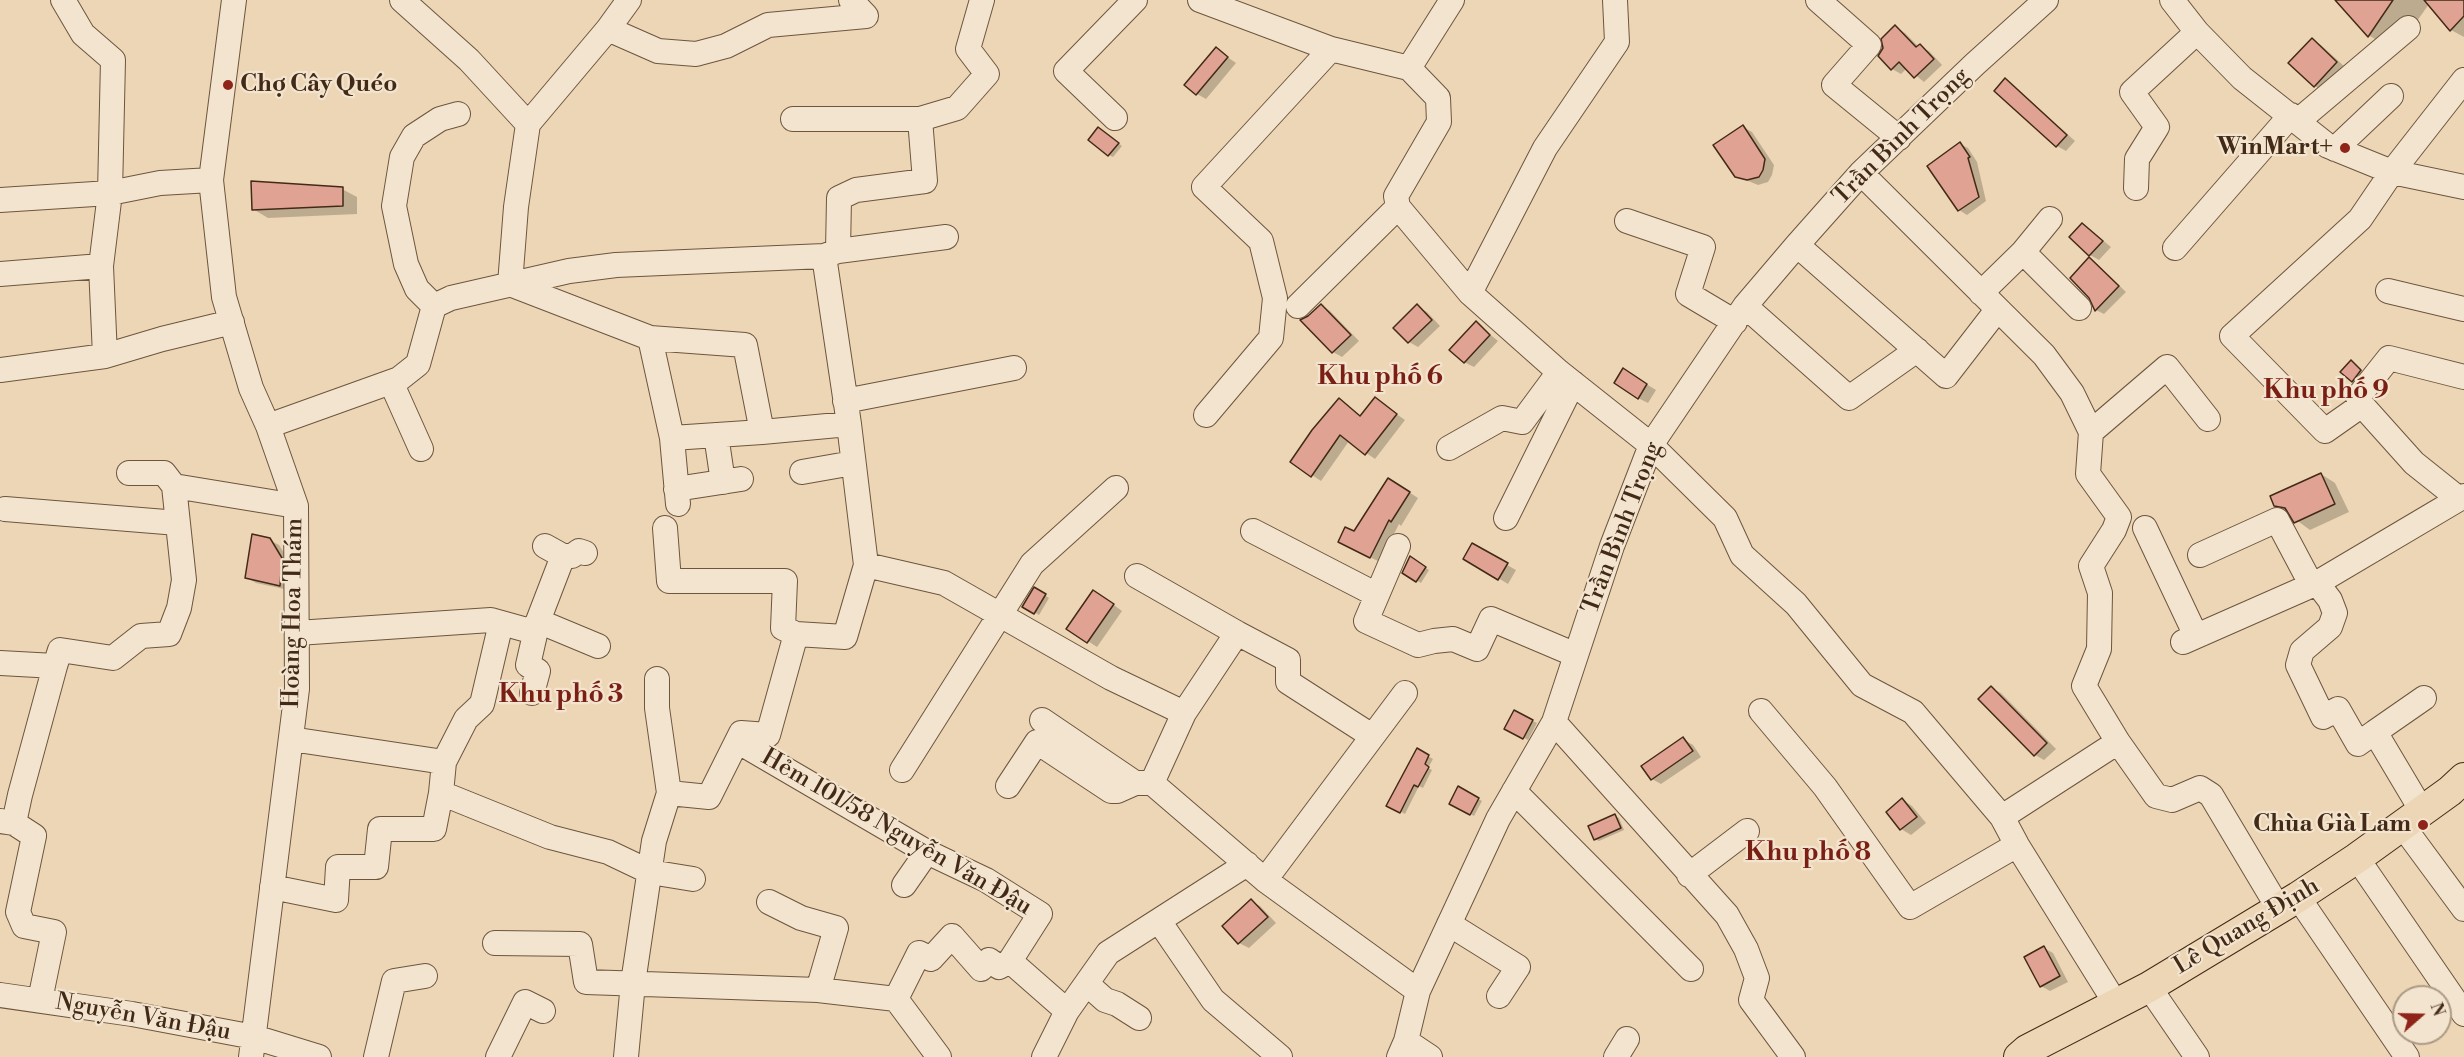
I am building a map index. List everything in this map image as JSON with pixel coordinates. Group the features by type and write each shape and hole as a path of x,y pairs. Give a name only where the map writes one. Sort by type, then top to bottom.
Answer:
{"main road":[{"name":"Lê Quang Định","path":"2019,1057 2027,1050 2149,987 2288,903 2357,858 2464,778"}],"street":[{"path":"63,0 83,34 114,60 110,193 101,266 105,356"},
{"name":"Hoàng Hoa Thám","path":"234,0 212,180 224,297 251,388 268,426 296,506 297,689 253,1047"},
{"path":"402,0 469,60 528,124"},
{"path":"510,284 516,207 528,124 608,29 629,0"},
{"path":"608,29 658,51 696,54 726,46 768,25 866,16 851,0"},
{"path":"793,119 920,119 957,108 987,74 968,49 982,0"},
{"path":"1115,118 1066,71 1135,0"},
{"path":"1200,0 1331,50 1409,68 1438,98 1439,122 1396,196 1398,207 1470,292 1566,378 1652,445 1725,518 1742,555 1796,604 1862,685 1913,712 2002,817 2116,1004"},
{"path":"1409,68 1452,0"},
{"path":"1470,292 1545,148 1617,42 1615,0"},
{"path":"1818,0 1869,45 1834,85 1899,138"},
{"name":"Trần Bình Trọng","path":"1402,1049 1418,991 1449,924 1498,819 1554,722 1612,546 1652,445 1740,314 1797,245 1861,173 2046,0"},
{"path":"2172,0 2197,32 2242,78 2328,146 2392,172 2464,187"},
{"path":"2175,248 2294,118 2408,28"},
{"path":"2136,188 2137,159 2157,127 2132,92 2197,32"},
{"path":"1206,415 1271,339 1275,298 1262,241 1204,187 1331,50"},
{"path":"2362,405 2325,431 2232,336 2360,219 2392,172 2464,80"},
{"path":"2335,149 2391,96"},
{"path":"434,306 417,289 406,264 394,206 402,157 414,136 440,119 458,114"},
{"path":"665,528 669,580 785,581 783,628 796,634 845,637 866,565 831,254 839,198 856,189 925,181 920,119"},
{"path":"1861,173 2044,355 2072,393 2091,432 2088,474 2118,517 2114,530 2091,566 2100,593 2099,649 2084,686 2118,742 2156,796 2172,800 2200,788 2211,795 2288,903 2407,1057"},
{"path":"0,200 110,193 160,183 212,180"},
{"path":"1298,306 1398,207"},
{"path":"1797,245 1946,376 1989,301 2023,252 2050,219"},
{"path":"1627,221 1703,247 1688,294 1740,314 1850,398 1917,350"},
{"path":"268,426 399,380 418,364 434,306 451,298 569,271 616,265 831,254 946,237"},
{"path":"2023,252 2079,308"},
{"path":"0,274 101,266"},
{"path":"510,284 650,338 745,345 762,432"},
{"path":"2388,291 2464,309"},
{"path":"0,370 105,356 232,322"},
{"path":"650,338 672,438 677,497 732,481 716,435"},
{"path":"2145,528 2189,639 2314,585 2461,497 2414,463 2362,405 2358,397 2389,358 2464,376"},
{"path":"2091,432 2167,367 2208,419"},
{"path":"672,438 762,432 1014,368"},
{"path":"1449,448 1502,418 1522,422 1566,378"},
{"path":"1506,518 1566,378"},
{"path":"391,382 421,449"},
{"path":"802,472 853,463"},
{"path":"40,1000 54,932 24,927 9,910 34,836 7,822 20,795 60,650 112,658 141,636 169,634 179,608 184,580 174,486 164,473 129,473"},
{"path":"174,486 296,506"},
{"path":"902,770 1032,564 1116,488"},
{"path":"5,509 178,523"},
{"path":"2200,555 2277,520 2314,585 2330,600 2335,613 2330,627 2302,651 2298,665 2324,717 2338,709 2358,744 2424,698"},
{"path":"1253,531 1377,595"},
{"path":"1398,546 1366,621 1418,645 1453,639 1477,649 1491,619 1576,655"},
{"path":"532,693 538,670 528,665 536,626 564,550"},
{"path":"866,565 944,583 1111,678 1184,713"},
{"path":"1137,576 1288,660 1288,682 1372,736"},
{"path":"297,633 491,620 536,626 598,646"},
{"path":"272,887 336,900 338,867 376,867 380,829 434,829 444,762 466,719 482,704 501,623"},
{"path":"1008,786 1037,741 1111,790 1117,791 1144,783 1184,713 1237,633"},
{"path":"669,793 709,797 741,733 768,735 796,634"},
{"path":"0,663 55,666"},
{"path":"626,1057 633,983 654,841 669,793 657,708 657,679"},
{"path":"1265,880 1405,693"},
{"path":"1761,711 1825,787 1910,907 2017,845"},
{"path":"1042,720 1144,783 1265,880 1418,991"},
{"path":"1554,722 1727,915 1746,950 1757,978 1751,1000 1793,1057"},
{"path":"2375,732 2412,818 2464,909"},
{"path":"291,739 444,762"},
{"name":"Hẻm 101/58 Nguyễn Văn Đậu","path":"737,741 927,852 986,880 1040,914 1010,961"},
{"path":"2002,817 2118,742"},
{"path":"1514,791 1691,969"},
{"path":"441,793 550,837 608,852 650,872 693,879"},
{"path":"1689,875 1747,831"},
{"path":"904,885 927,852"},
{"path":"2357,858 2464,1014"},
{"path":"1044,1057 1066,1011 1108,953 1247,864"},
{"path":"769,902 801,918 836,928 818,990"},
{"path":"1159,921 1213,1000 1280,1057"},
{"path":"1449,924 1518,967 1499,996"},
{"path":"896,999 919,953 932,959 952,936 981,969 989,960 999,967 1010,961 1066,1011"},
{"path":"495,943 580,944 586,982 818,990 896,999 939,1057"},
{"path":"376,1057 394,981 425,976"},
{"path":"1087,984 1105,1000 1117,1004 1138,1018"},
{"path":"2149,987 2197,1057"},
{"name":"Nguyễn Văn Đậu","path":"0,994 132,1014 253,1047 320,1057"},
{"path":"498,1057 525,1002 543,1011"},
{"path":"1402,1049 1430,1057"}],"building":[{"path":"2335,0 2393,0 2368,37"},
{"path":"2424,0 2464,0 2464,16 2450,31"},
{"path":"1895,25 1916,47 1920,44 1934,59 1914,78 1899,62 1891,70 1878,56 1883,48 1881,39"},
{"path":"2312,38 2337,62 2314,87 2288,63"},
{"path":"1216,47 1228,57 1196,95 1184,85"},
{"path":"2005,78 2067,135 2056,147 1994,91"},
{"path":"1743,125 1765,159 1759,177 1747,180 1735,177 1713,145"},
{"path":"1098,127 1119,143 1108,156 1088,140"},
{"path":"1960,142 1970,157 1968,158 1979,197 1958,211 1927,166"},
{"path":"251,181 343,187 343,206 252,210"},
{"path":"2082,223 2103,241 2089,256 2069,237"},
{"path":"2089,257 2119,286 2095,311 2089,298 2070,278"},
{"path":"1321,304 1351,335 1332,353 1300,320"},
{"path":"1417,304 1432,320 1408,343 1393,328"},
{"path":"1476,321 1490,335 1464,363 1449,350"},
{"path":"2351,360 2361,370 2352,382 2340,372"},
{"path":"1623,368 1647,384 1638,399 1614,383"},
{"path":"1375,397 1397,414 1365,455 1340,435 1311,477 1290,462 1312,430 1339,398 1360,416"},
{"path":"2321,473 2335,504 2294,523 2285,508 2274,506 2270,496"},
{"path":"1388,478 1410,492 1391,522 1389,520 1370,558 1338,542 1345,527 1354,531"},
{"path":"252,534 270,538 282,558 280,586 245,578"},
{"path":"1472,543 1508,563 1498,580 1463,559"},
{"path":"1410,556 1426,567 1416,582 1402,573"},
{"path":"1034,587 1046,594 1034,614 1022,607"},
{"path":"1093,590 1114,604 1087,643 1066,629"},
{"path":"1991,686 2047,743 2034,756 1978,699"},
{"path":"1514,710 1533,720 1523,739 1504,729"},
{"path":"1683,737 1693,751 1651,780 1641,766"},
{"path":"1417,748 1429,755 1425,764 1429,767 1418,787 1414,785 1400,813 1386,806"},
{"path":"1458,786 1479,798 1470,815 1449,804"},
{"path":"1902,798 1917,817 1900,830 1886,812"},
{"path":"1615,814 1621,828 1594,840 1588,826"},
{"path":"1251,899 1268,917 1238,944 1222,926"},
{"path":"2044,946 2060,976 2040,987 2024,957"}],"place":[{"name":"Chợ Cây Quéo","path":"228,85"},
{"name":"WinMart+","path":"2345,148"},
{"name":"Chùa Già Lam","path":"2423,825"}],"district":[{"name":"Khu phố 6","path":"1380,378"},
{"name":"Khu phố 9","path":"2326,392"},
{"name":"Khu phố 3","path":"561,696"},
{"name":"Khu phố 8","path":"1808,854"}]}
